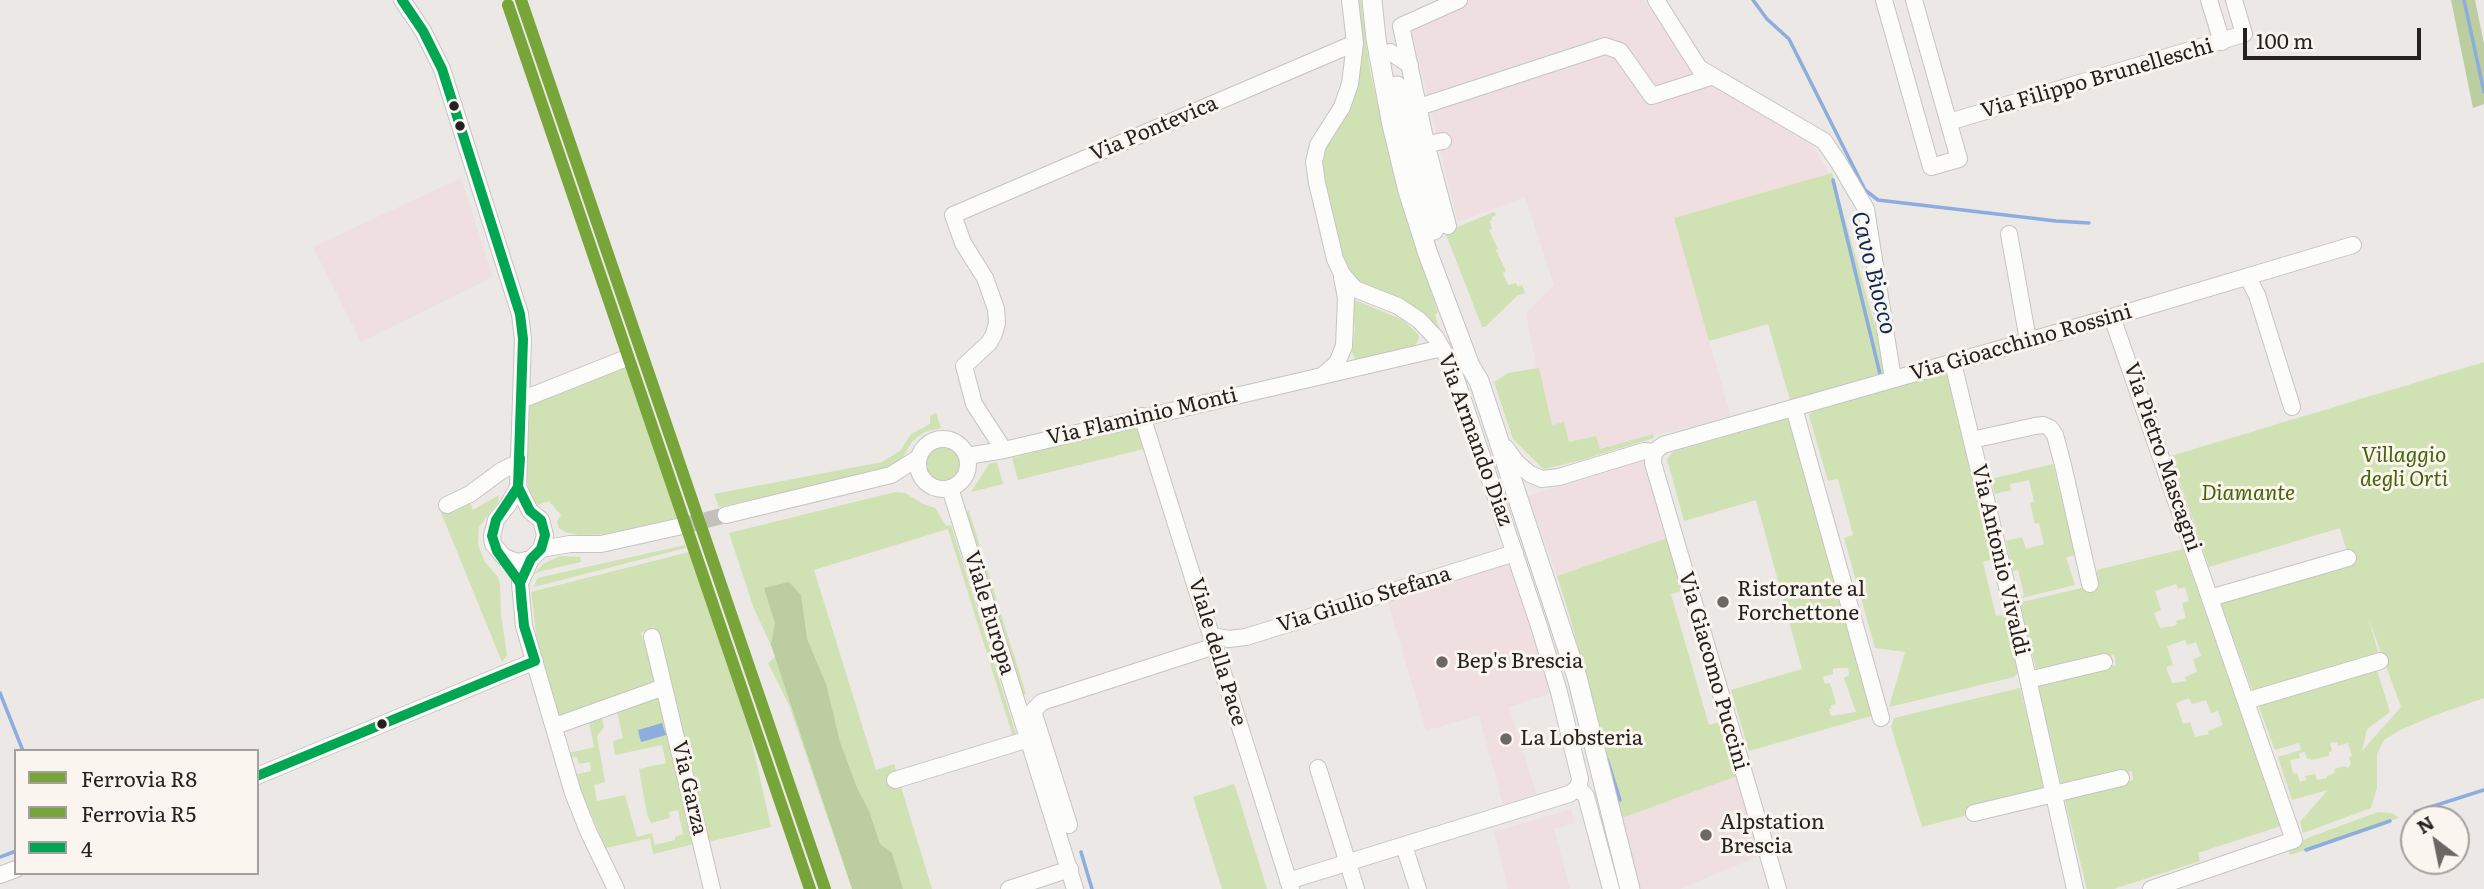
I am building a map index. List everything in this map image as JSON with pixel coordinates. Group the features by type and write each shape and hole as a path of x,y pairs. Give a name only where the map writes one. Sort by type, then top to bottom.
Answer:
{"main road":[{"name":"Via Armando Diaz","path":"1372,0 1376,39 1392,125 1428,254 1470,366 1479,381 1577,677 1630,889"},
{"name":"Via Armando Diaz","path":"1378,0 1390,52 1427,144 1439,249 1479,364 1479,381"},
{"name":"Via Armando Diaz","path":"1392,125 1427,144"}],"street":[{"path":"402,0 423,31 442,69 520,314 523,339 518,487 493,527 492,536 497,551 504,557 520,583 524,626 573,793 616,889"},
{"path":"1317,378 1331,370 1341,355 1353,296 1335,259 1314,162 1321,138 1342,107 1347,93 1355,43 1350,0"},
{"name":"Via Armando Diaz","path":"1448,226 1401,26 1459,0"},
{"path":"1656,0 1699,68 1824,141 1839,163 1866,209 1893,379"},
{"path":"1884,0 1931,167 1959,159 1914,0"},
{"path":"2209,0 2221,42"},
{"name":"Via Filippo Brunelleschi","path":"1949,122 2244,34 2234,0"},
{"name":"Via Pontevica","path":"1004,450 974,404 964,366 995,334 996,309 985,278 963,243 953,215 1355,43"},
{"path":"1419,107 1605,46 1620,51 1652,96 1711,77"},
{"path":"1390,52 1410,65"},
{"path":"1913,100 1941,92"},
{"path":"2010,234 2028,340"},
{"name":"Via Gioacchino Rossini","path":"1498,437 1516,462 1530,474 1542,478 1559,477 1644,451 1654,453 1663,445 2248,278 2353,245"},
{"path":"2248,278 2257,295 2292,407"},
{"name":"Via Armando Diaz","path":"1353,296 1398,306 1419,320 1442,348 1458,381 1559,692 1580,779 1578,788 1586,796 1611,889"},
{"name":"Via Pietro Mascagni","path":"2112,317 2294,840 2151,889"},
{"path":"1401,358 1421,340 1419,320"},
{"name":"Via Flaminio Monti","path":"967,456 1004,450 1442,348"},
{"path":"1341,355 1348,367 1359,369"},
{"path":"521,400 624,359"},
{"name":"Via Antonio Vivaldi","path":"1953,363 2075,889"},
{"path":"1794,408 1881,718"},
{"name":"Viale della Pace","path":"1142,416 1290,885"},
{"name":"Via Antonio Vivaldi","path":"1972,440 2035,426 2050,428 2055,435 2063,465 2090,584"},
{"path":"891,475 922,478 937,488 956,486 966,476 968,462 959,443 938,439 925,446 917,465 922,478"},
{"name":"Via Giacomo Puccini","path":"1654,453 1653,463 1778,889"},
{"path":"726,515 891,475 918,458"},
{"path":"447,505 470,494 506,468 519,466"},
{"path":"518,487 530,511"},
{"name":"Viale Europa","path":"950,488 1075,889"},
{"path":"502,514 516,508 530,511 544,527 570,544"},
{"path":"504,557 517,562 570,544 601,544 682,526"},
{"path":"520,583 544,542 544,527"},
{"name":"Via Giulio Stefana","path":"1069,825 1033,711 1042,702 1214,641 1246,637 1515,553"},
{"path":"2210,598 2348,558"},
{"name":"Via Garza","path":"652,637 712,889"},
{"path":"259,775 535,661"},
{"path":"2246,701 2380,661"},
{"name":"Via Antonio Vivaldi","path":"2028,680 2104,662"},
{"path":"555,726 664,687"},
{"path":"894,779 1028,739"},
{"path":"1318,768 1356,889"},
{"path":"1974,813 2121,778"},
{"path":"1290,885 1348,863 1569,794 1578,788"},
{"path":"1404,846 1418,889"},
{"path":"1009,889 1070,869"}],"shaded area":[{"path":"1466,0 1643,0 1686,65 1815,148 1829,174 1674,218 1731,417 1554,459 1526,313 1554,285 1525,197 1458,222 1418,57 1406,25"},
{"path":"461,178 493,277 361,342 313,247"},
{"path":"1644,460 1667,538 1557,576 1528,496"},
{"path":"1509,563 1551,693 1509,707 1537,796 1504,809 1479,715 1426,731 1388,602"},
{"path":"1737,776 1759,856 1680,889 1641,889 1622,818"},
{"path":"1571,809 1575,823 1554,829 1570,889 1508,889 1494,832"}],"green space":[{"path":"1353,0 1361,0 1370,71 1383,127 1404,208 1438,313 1435,314 1437,323 1444,337 1358,285 1345,266 1336,241 1320,172 1322,154 1344,115"},
{"path":"2451,0 2475,0 2484,44 2484,104 2473,108"},
{"path":"1832,173 1888,372 1790,400 1768,324 1709,341 1674,218"},
{"path":"1494,212 1496,215 1490,221 1492,229 1489,230 1506,271 1503,273 1508,285 1522,285 1525,293 1518,295 1482,327 1445,232"},
{"path":"1352,299 1403,320 1418,334 1416,344 1411,348 1357,361 1352,352 1355,327"},
{"path":"629,360 677,518 606,534 579,535 565,532 559,528 557,522 561,515 549,501 538,505 530,497 526,474 527,402"},
{"path":"2484,362 2484,698 2433,716 2384,740 2377,754 2377,788 2371,808 2303,833 2300,822 2328,790 2292,800 2278,757 2301,750 2299,743 2275,750 2257,702 2376,667 2390,712 2367,729 2362,751 2401,707 2368,617 2379,655 2253,692 2220,602 2350,563 2340,528 2209,567 2171,456","holes":["2337,742 2338,746 2348,743 2352,756 2349,757 2351,764 2348,768 2344,766 2334,769 2335,773 2317,780 2315,774 2305,776 2306,780 2300,782 2297,773 2293,774 2290,760 2300,758 2299,753 2305,752 2307,759 2311,760 2329,756 2332,751 2330,743"]},
{"path":"1539,368 1552,425 1564,422 1569,442 1596,436 1600,449 1653,434 1654,438 1544,469 1513,439 1494,382 1508,373"},
{"path":"1947,373 1950,376 1993,559 1983,562 1996,616 2005,615 2019,672 2014,677 1889,707 1905,652 1875,648 1844,538 1853,535 1838,479 1828,481 1809,416 1813,410"},
{"path":"936,413 941,428 917,437 900,462 882,470 719,507 714,494 882,462 900,451 911,434 930,424 930,416"},
{"path":"1786,419 1790,421 1875,715 1749,751 1731,690 1802,669 1756,500 1684,521 1667,459 1673,452","holes":["1848,668 1849,675 1844,678 1856,712 1831,716 1829,709 1836,704 1830,683 1825,684 1823,677 1833,674 1833,669"]},
{"path":"1133,427 1138,429 1144,449 1018,480 1012,458"},
{"path":"942,445 955,450 960,463 955,476 942,481 929,476 924,463 929,450"},
{"path":"997,462 1003,484 971,492 989,464"},
{"path":"2053,464 2075,555 2066,557 2075,585 2018,599 2024,595 2018,570 2013,571 2006,541 2022,537 2026,549 2044,544 2030,503 2034,502 2029,480 2010,484 2011,490 1995,494 1991,479"},
{"path":"895,492 905,493 935,508 946,526 951,525 1016,734 1013,737 948,529 814,570 876,770 894,764 932,889 852,889 789,705 768,663 776,656 754,609 729,533"},
{"path":"499,495 498,502 479,527 478,545 485,562 498,577 500,584 507,655 502,662 440,510 468,499 473,510"},
{"path":"969,511 1026,694 1022,695 965,512"},
{"path":"1667,538 1682,591 1671,594 1709,725 1722,721 1737,776 1622,818 1557,576"},
{"path":"685,545 686,548 534,587 537,578"},
{"path":"2183,549 2281,826 2198,853 2200,861 2114,889 2087,889 2064,797 2133,780 2132,771 2062,787 2036,684 2116,665 2114,655 2037,672 2018,603 2098,584 2097,570","holes":["2176,584 2178,589 2185,587 2189,601 2182,603 2186,618 2176,621 2174,626 2160,628 2154,613 2161,610 2155,591","2185,640 2187,645 2196,642 2201,656 2193,659 2197,672 2185,677 2186,681 2172,683 2166,667 2173,665 2167,646","2189,698 2192,704 2206,700 2211,713 2218,711 2223,725 2208,731 2209,734 2195,737 2190,722 2183,724 2176,703"]},
{"path":"689,552 749,729 771,827 708,842 671,682 654,627 641,633 657,684 564,716 559,715 540,667 531,592"},
{"path":"560,556 580,557 581,562 533,575 543,564"},
{"path":"789,582 801,595 807,639 826,684 840,742 857,788 869,811 880,844 892,853 903,889 852,889 771,645 775,623 764,588"},
{"path":"2020,688 2044,789 1973,818 1968,819 1967,815 1922,827 1891,727 1894,718"},
{"path":"659,699 699,843 653,854 650,838 606,848 574,775 591,771 590,762 579,764 577,757 570,758 569,753 594,747 589,722 602,718 604,727 597,736 605,782 594,785 597,801 625,795 637,837 652,833 655,845 675,840 675,837 683,834 678,810 669,812 670,818 651,823 647,814 639,769 666,763 662,745 615,755 613,741 623,738 617,711"},
{"path":"1234,784 1267,889 1222,889 1193,797"},
{"path":"2378,812 2392,813 2399,818 2290,855 2287,848"}],"water":[{"path":"662,723 666,735 641,742 638,730"}],"waterway":[{"path":"1753,0 1767,19 1789,39 1865,190 1878,200 2089,223"},
{"path":"2464,0 2484,92"},
{"name":"Cavo Biocco","path":"1833,180 1880,374"},
{"path":"0,693 22,749"},
{"path":"1607,759 1620,800"},
{"path":"2437,805 2484,790"},
{"path":"2306,850 2390,821"},
{"path":"0,857 14,852"},
{"path":"1081,852 1092,889"}],"tunnel":[{"path":"682,526 726,515"}],"rail line":[{"name":"R8","path":"521,0 825,889"},
{"name":"R5","path":"508,5 810,889"}],"transit line":[{"name":"4","path":"402,0 423,31 442,69 520,314 523,339 518,487 530,511 541,520 545,535 541,549 531,559 520,583 524,626 535,661"},
{"name":"4","path":"520,458 518,487 496,520 492,536 497,551 520,583 522,609"},
{"name":"4","path":"259,775 535,661"}],"place":[{"name":"Ristorante al Forchettone","path":"1723,602"},
{"name":"Bep's Brescia","path":"1442,662"},
{"name":"La Lobsteria","path":"1506,739"},
{"name":"Alpstation Brescia","path":"1706,835"}],"park label":[{"name":"Villaggio degli Orti","path":"2404,468"},
{"name":"Diamante","path":"2248,494"}]}
